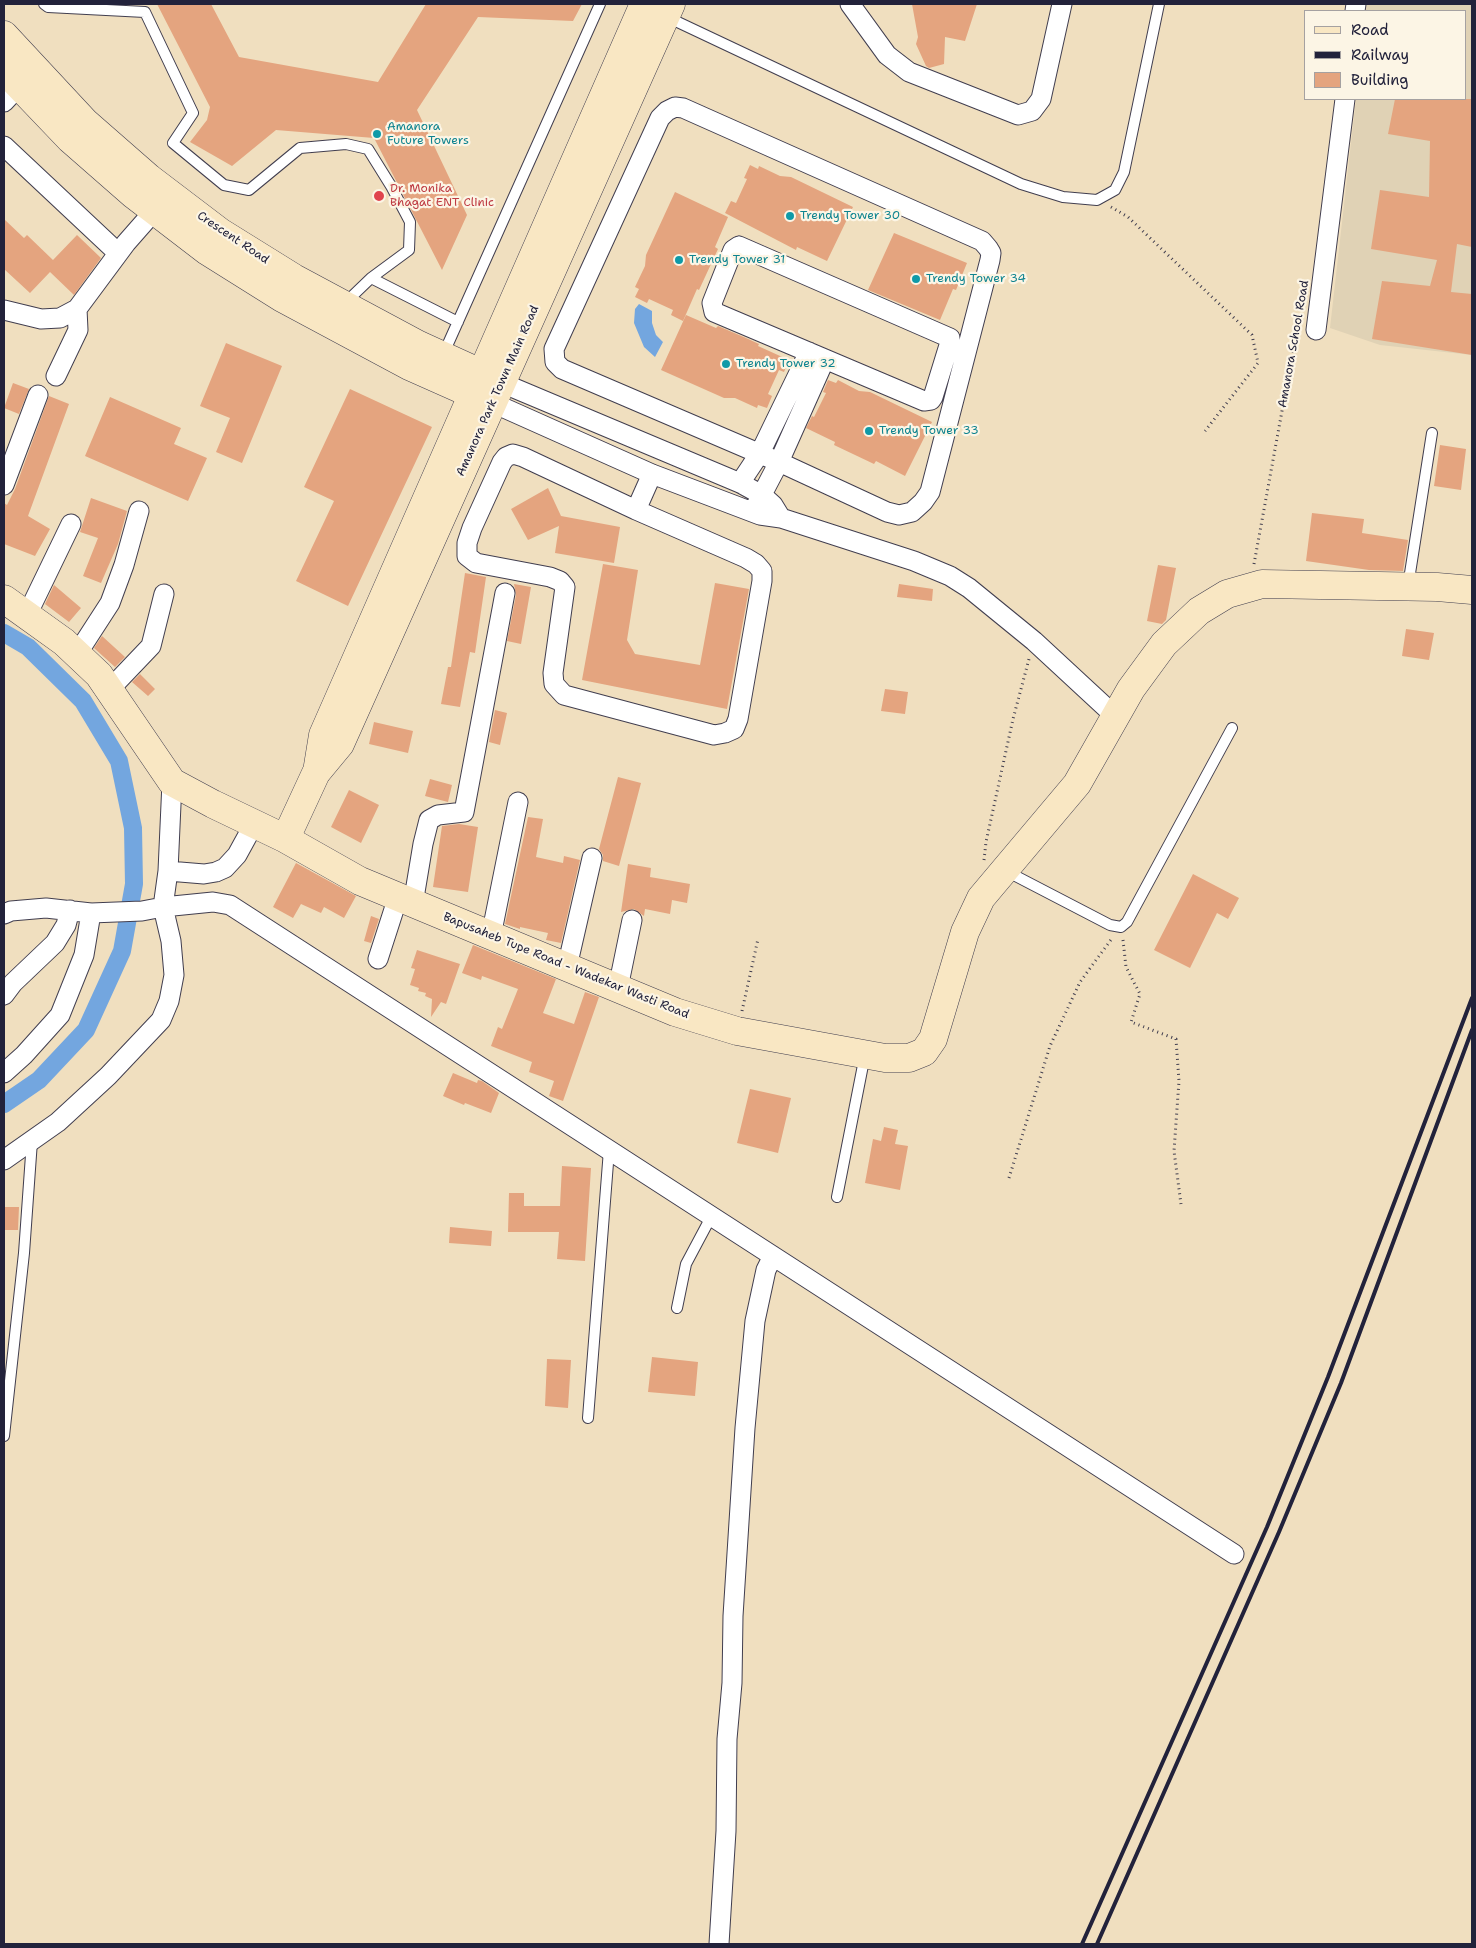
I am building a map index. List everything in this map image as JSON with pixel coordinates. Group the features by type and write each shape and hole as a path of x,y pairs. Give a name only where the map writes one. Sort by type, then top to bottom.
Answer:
{"street":[{"path":"850,4 888,55 909,72 1018,115 1032,111 1041,99 1062,4"},
{"name":"Amanora Park Town Main Road","path":"284,838 316,773 340,744 382,625 655,9"},
{"name":"Crescent Road","path":"5,40 162,202"},
{"name":"Crescent Road","path":"9,86 70,139 162,202 220,232 294,278 337,314 409,366 488,388"},
{"name":"Amanora School Road","path":"1316,330 1344,100"},
{"path":"675,107 683,108 982,242 991,253 930,492 923,502 912,512 899,516 779,462 562,369 555,362 554,349 660,118 667,111 675,107"},
{"path":"4,146 118,253"},
{"path":"4,310 42,319 60,318 77,309 118,253 162,202"},
{"path":"742,247 948,337 950,340 933,397 924,401 817,355 714,312 712,303 733,250 742,247"},
{"path":"56,376 78,330 77,309"},
{"name":"Crescent Road","path":"337,314 443,356 488,388"},
{"path":"740,483 760,453 817,355"},
{"path":"752,512 779,462 817,355"},
{"path":"488,388 652,474 760,515 781,518 914,561 950,576 969,588 1034,641 1115,716"},
{"path":"488,388 740,483 762,494 781,518"},
{"path":"4,486 38,396"},
{"path":"513,454 636,510 746,558 756,564 762,571 762,581 738,719 734,728 725,733 714,736 564,694 558,690 554,684 553,673 565,587 560,581 550,577 476,563 468,556 467,543 472,528 498,470 506,457 513,454"},
{"path":"636,510 652,474"},
{"path":"78,654 110,603 124,565 139,511"},
{"path":"27,616 71,524"},
{"name":"Bapusaheb Tupe Road - Wadekar Wasti Road","path":"172,782 284,838 360,881 675,1012 738,1031 885,1058 909,1058 924,1052 933,1039 965,932 994,865 1077,784 1130,690 1164,644 1199,611 1227,594 1250,587 1273,584 1472,590"},
{"path":"378,959 406,901 429,820 438,814 464,812 505,593"},
{"path":"110,690 151,646 164,594"},
{"path":"4,599 64,642 99,675 172,782 168,871 163,907 171,942 174,975 169,1002 161,1020 108,1076 58,1122 4,1160"},
{"path":"491,936 518,802"},
{"path":"168,871 204,874 225,868 237,855 254,824"},
{"path":"567,967 592,858"},
{"path":"4,914 11,911 46,908 91,913 142,910 213,902 230,905 1234,1554"},
{"path":"4,995 13,983 55,943 66,925 70,910"},
{"path":"4,1073 24,1055 60,1015 84,955 91,913"},
{"path":"618,988 632,920"},
{"path":"719,1944 726,1831 727,1739 731,1701 733,1616 744,1439 755,1321 766,1270 773,1256"}],"lane":[{"path":"44,4 48,7 145,12 193,114 173,143 224,185 249,190 300,148 346,144 368,149 410,222 409,250 371,278 337,314"},
{"path":"443,356 600,4"},
{"path":"655,9 1021,184 1063,197 1097,200 1115,190 1124,172 1159,4"},
{"path":"371,278 458,322"},
{"path":"1408,587 1432,433"},
{"path":"994,865 1110,925 1121,927 1128,922 1232,728"},
{"path":"837,1197 865,1054"},
{"path":"4,1436 24,1253 32,1140"},
{"path":"588,1418 609,1150"},
{"path":"677,1308 686,1264 711,1217"}],"path":[{"path":"1097,200 1128,217 1252,335 1258,364 1205,432"},
{"name":"Amanora School Road","path":"1250,587 1298,323"},
{"path":"994,865 986,842 1011,728 1034,641"},
{"path":"1009,1178 1050,1046 1080,982 1121,927"},
{"path":"1121,927 1126,967 1140,994 1131,1022 1176,1039 1179,1081 1174,1150 1181,1204"},
{"path":"738,1031 758,939"}],"shaded area":[{"path":"1366,4 1472,4 1472,355 1380,345 1330,328 1356,100 1466,100 1466,10 1365,10"}],"water":[{"path":"639,304 652,311 652,323 656,335 663,342 655,357 644,347 634,323 635,309"}],"building":[{"name":"Amanora Future Towers","path":"157,4 211,4 239,57 378,82 426,4 582,4 573,21 478,17 417,110 467,215 442,270 374,138 276,130 232,166 190,142 207,120 210,107"},
{"path":"912,4 977,4 965,41 945,37 944,64 929,68 926,66 916,44 918,37"},
{"path":"1472,99 1472,247 1457,244 1451,292 1472,294 1472,355 1372,339 1382,281 1430,286 1437,260 1371,249 1380,190 1429,197 1430,141 1388,134 1395,100"},
{"name":"Trendy Tower 30","path":"750,165 758,169 759,166 780,176 791,177 853,207 827,261 797,247 796,250 725,213 731,201 736,203 747,179 744,178"},
{"name":"Trendy Tower 31","path":"675,192 728,217 715,247 718,249 683,321 671,315 673,310 649,299 647,303 635,297 639,289 635,287 645,266 646,255"},
{"path":"4,219 24,238 27,235 53,260 77,235 101,258 74,295 50,272 30,293 4,269"},
{"name":"Trendy Tower 34","path":"894,233 967,263 956,290 953,289 940,320 868,290"},
{"name":"Trendy Tower 32","path":"686,315 746,338 759,344 758,346 789,360 784,372 779,370 768,394 772,396 767,408 758,405 757,408 735,398 724,398 661,370"},
{"path":"226,343 282,366 242,463 216,452 230,418 200,406"},
{"name":"Trendy Tower 33","path":"828,380 836,383 838,380 859,391 870,392 932,422 905,476 876,461 874,464 834,445 835,442 806,428 826,393 823,392"},
{"path":"13,383 29,389 19,414 4,408"},
{"path":"350,389 432,427 348,606 296,581 334,501 304,487"},
{"path":"49,396 69,404 28,516 50,529 35,556 4,544 4,503 7,505 15,489"},
{"path":"110,397 181,428 174,444 207,458 188,501 85,456"},
{"path":"1440,445 1466,449 1461,490 1434,486"},
{"path":"548,488 561,516 620,527 614,563 555,553 559,526 528,540 511,509"},
{"path":"91,498 127,511 118,544 101,583 83,576 98,538 80,532"},
{"path":"1312,513 1364,519 1362,533 1408,540 1403,571 1369,570 1306,561"},
{"path":"603,564 638,570 627,640 635,654 700,665 715,583 749,589 727,709 582,680"},
{"path":"1158,565 1176,568 1166,620 1162,624 1147,621"},
{"path":"465,573 486,577 475,653 470,652 460,707 441,704 448,667 451,667"},
{"path":"514,584 531,587 521,644 507,641 516,595"},
{"path":"899,584 933,589 932,601 897,597"},
{"path":"54,585 81,608 69,622 45,604"},
{"path":"1406,629 1434,633 1429,660 1402,656"},
{"path":"102,636 125,657 115,667 94,648"},
{"path":"140,674 155,689 148,696 132,682"},
{"path":"885,689 908,692 905,714 881,711"},
{"path":"495,710 507,713 500,745 489,742"},
{"path":"374,722 413,731 408,753 369,744"},
{"path":"618,777 641,783 619,866 603,861 603,855 599,849"},
{"path":"430,779 452,785 448,802 425,796"},
{"path":"349,790 379,805 361,843 331,827"},
{"path":"528,817 543,819 536,857 563,863 564,856 580,860 561,943 546,940 548,933 520,927 520,929 505,924"},
{"path":"459,824 478,827 468,892 433,887 442,826"},
{"path":"296,863 356,896 344,918 324,907 321,913 301,904 293,918 273,907"},
{"path":"628,864 651,868 650,877 690,884 687,903 672,900 670,914 645,909 644,916 634,909 621,912"},
{"path":"1193,874 1239,898 1228,919 1217,913 1190,968 1154,950"},
{"path":"371,916 379,919 371,943 364,941"},
{"path":"473,945 556,979 543,1013 574,1024 585,992 599,997 563,1101 549,1096 554,1081 529,1072 532,1062 491,1046 498,1027 502,1029 518,989 482,976 481,980 462,973"},
{"path":"417,950 460,964 446,1004 441,1002 431,1017 432,999 425,996 426,993 418,991 419,988 410,985 415,969 411,968"},
{"path":"453,1073 477,1083 478,1080 482,1081 499,1093 491,1113 443,1096"},
{"path":"750,1089 791,1098 778,1153 737,1143"},
{"path":"884,1127 898,1130 895,1144 908,1146 900,1190 865,1183 873,1139 881,1141"},
{"path":"562,1166 591,1168 585,1261 557,1259 559,1232 508,1232 509,1193 524,1193 524,1206 560,1206"},
{"path":"4,1207 19,1207 18,1230 4,1230"},
{"path":"450,1227 492,1231 491,1246 449,1243"},
{"path":"652,1357 698,1362 695,1396 648,1392"},
{"path":"547,1359 571,1360 568,1408 545,1406"}],"waterway":[{"path":"4,633 28,647 83,701 119,761 133,828 134,884 122,951 86,1030 39,1080 4,1104"}],"railway":[{"path":"1082,1944 1267,1527 1328,1377 1472,998"},
{"path":"1097,1944 1279,1532 1341,1383 1472,1030"}],"place":[{"name":"Amanora Future Towers","path":"377,134"},
{"name":"Dr. Monika Bhagat ENT Clinic","path":"379,196"},
{"name":"Trendy Tower 30","path":"790,216"},
{"name":"Trendy Tower 31","path":"679,260"},
{"name":"Trendy Tower 34","path":"916,279"},
{"name":"Trendy Tower 32","path":"726,364"},
{"name":"Trendy Tower 33","path":"869,431"}]}
